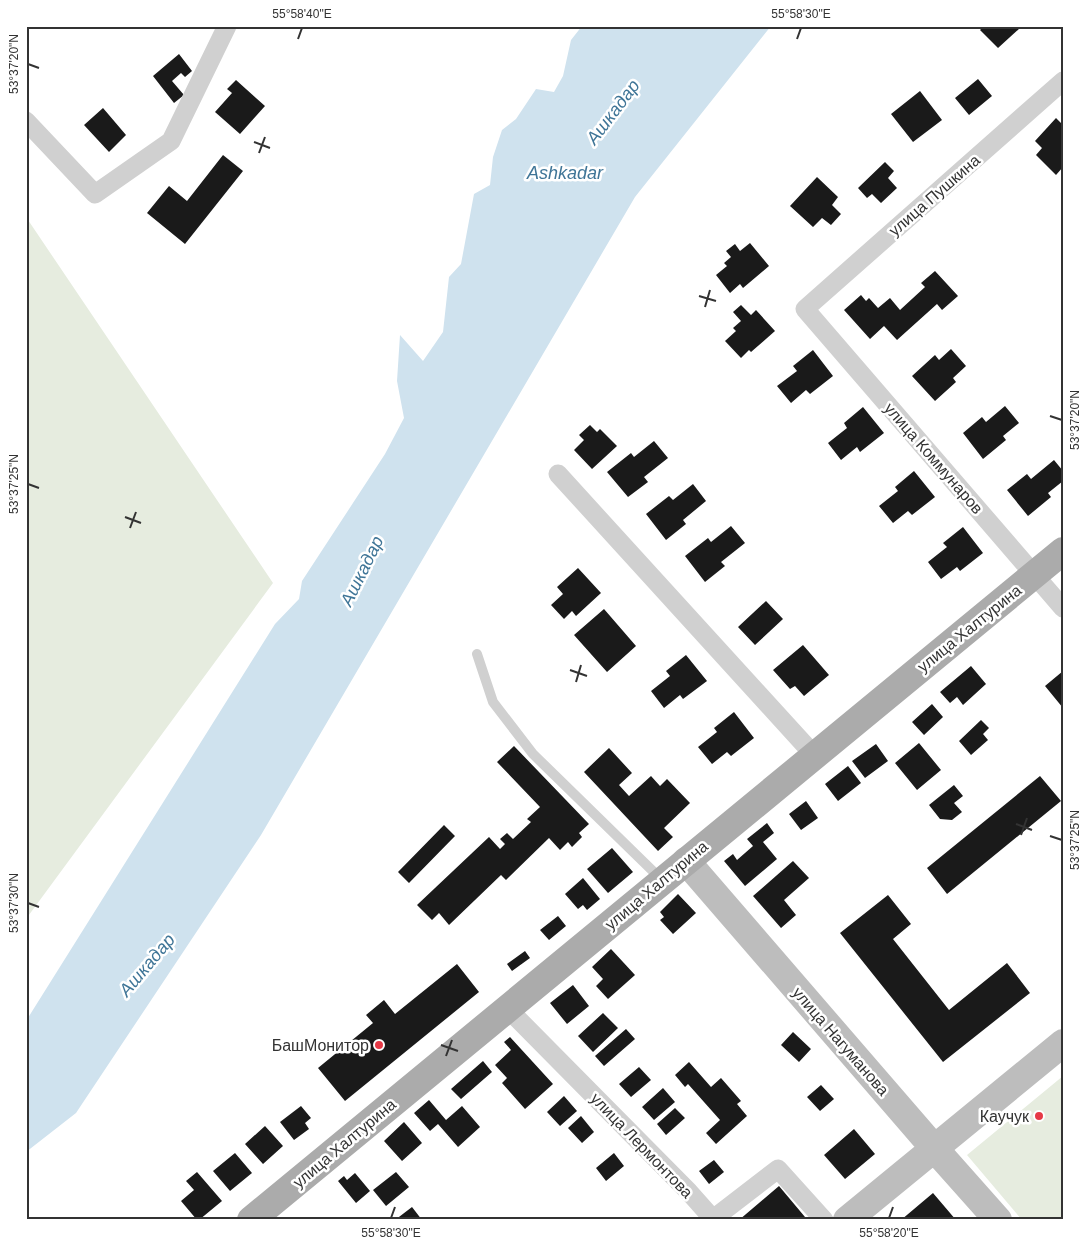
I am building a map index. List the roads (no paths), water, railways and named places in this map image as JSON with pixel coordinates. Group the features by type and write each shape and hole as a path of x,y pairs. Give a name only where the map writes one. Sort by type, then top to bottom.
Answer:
{"main road":[{"name":"улица Халтурина","path":"251,1220 1063,551"},
{"name":"улица Нагуманова","path":"686,860 998,1220"},
{"path":"847,1220 1063,1043"}],"street":[{"path":"26,121 94,194 171,140 227,26"},
{"name":"улица Пушкина","path":"805,309 1063,81"},
{"name":"улица Коммунаров","path":"805,309 1063,608"},
{"path":"558,474 814,755"},
{"name":"улица Лермонтова","path":"507,1008 689,1192 713,1219 778,1169 824,1220"}],"lane":[{"path":"477,654 492,702 533,754 662,880"}],"water":[{"name":"Ashkadar","path":"582,26 771,26 635,197 261,835 76,1113 26,1152 26,1021 275,624 299,599 302,581 385,454 404,418 397,381 400,335 423,361 443,332 449,277 461,264 474,194 490,185 493,157 502,130 516,119 536,89 554,92 563,76 571,40"}],"place":[{"name":"БашМонитор","path":"379,1045"},
{"name":"Каучук","path":"1039,1116"}],"water label":[{"name":"Ашкадар","path":"613,112"},
{"name":"Ашкадар","path":"362,571"},
{"name":"Ашкадар","path":"147,965"}]}
